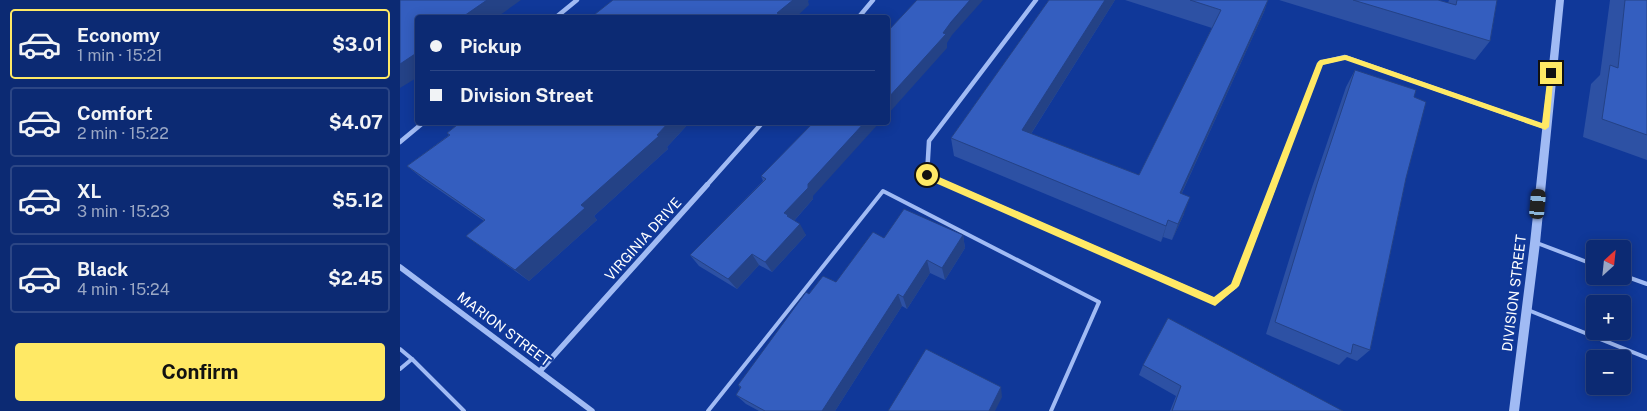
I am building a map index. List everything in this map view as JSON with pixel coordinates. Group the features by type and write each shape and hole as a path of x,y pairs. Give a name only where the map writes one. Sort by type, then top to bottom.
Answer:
{"street":[{"path":"559,15 577,0"},
{"path":"860,15 873,0"},
{"path":"1036,0 929,141 927,175 1215,302 1235,286 1320,63 1346,57 1545,127"},
{"name":"DIVISION STREET","path":"1514,411 1535,243 1545,127 1560,0"},
{"path":"400,142 420,125"},
{"name":"VIRGINIA DRIVE","path":"540,371 760,125"},
{"name":"MARION STREET","path":"400,267 592,411"}],"lane":[{"path":"708,411 883,191 1098,302 1051,411"},
{"path":"1535,243 1586,262"},
{"path":"1631,278 1647,284"},
{"path":"1526,309 1647,358"},
{"path":"400,349 412,358 464,411"},
{"path":"400,369 412,358"}],"building":[{"path":"400,0 487,0 465,15 415,15 415,54 400,64"},
{"path":"613,0 793,0 777,13 780,15 594,15"},
{"path":"917,0 970,0 943,33 946,34 890,96 890,29"},
{"path":"1049,0 1105,0 1022,130 1139,175 1221,10 1190,0 1268,0 1180,193 1190,197 1178,224 1168,220 1166,226 951,138"},
{"path":"1353,0 1438,0 1456,5 1457,0 1497,0 1490,41"},
{"path":"1625,0 1647,0 1647,135 1602,119 1610,65 1618,68"},
{"path":"1355,70 1416,90 1414,97 1426,102 1406,178 1370,350 1353,344 1351,354 1275,322 1317,184"},
{"path":"457,125 666,125 657,135 659,136 581,205 585,208 515,270 466,236 485,220 407,166 450,135 447,133"},
{"path":"811,125 862,125 784,213 800,224 765,262 752,254 728,279 690,255 766,179 761,176"},
{"path":"904,209 963,235 942,268 927,260 903,297 898,294 822,411 765,411 736,395 741,387 738,385 806,292 809,294 823,276 836,282 873,232 884,238"},
{"path":"1168,318 1343,411 1172,411 1181,386 1143,365"},
{"path":"926,349 1001,387 989,411 888,411"}],"route":[{"path":"927,175 1215,302 1235,286 1320,63 1346,57 1545,127 1551,73"}]}
